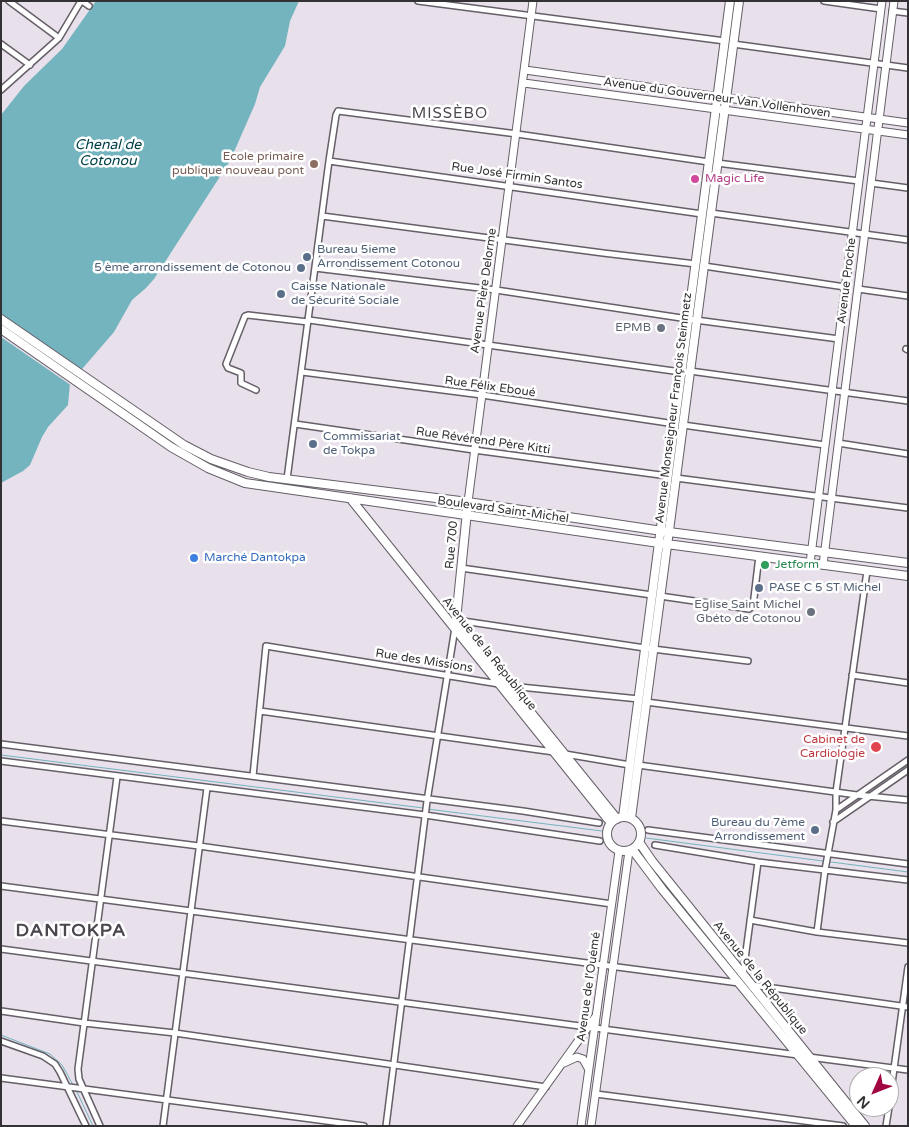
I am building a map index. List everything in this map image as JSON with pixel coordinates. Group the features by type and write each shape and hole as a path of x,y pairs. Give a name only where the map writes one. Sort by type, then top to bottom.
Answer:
{"main road":[{"name":"Avenue Pière Delorme","path":"468,502 534,1"},
{"name":"Avenue Monseigneur François Steinmetz","path":"700,265 702,214 730,1"},
{"name":"Avenue Monseigneur François Steinmetz","path":"620,819 634,765 692,320 700,265 711,213 739,1"},
{"name":"Avenue Proche","path":"823,564 894,1"},
{"name":"Avenue Proche","path":"810,563 882,5"},
{"name":"Avenue du Gouverneur Van Vollenhoven","path":"525,70 908,122"},
{"name":"Avenue du Gouverneur Van Vollenhoven","path":"524,83 908,135"},
{"name":"Boulevard Saint-Michel","path":"1,319 174,439 202,455 248,472 287,479 908,563"},
{"name":"Boulevard Saint-Michel","path":"1,329 193,461 220,474 253,485 663,544 908,576"},
{"name":"Avenue de la République","path":"350,498 554,752 620,819"},
{"name":"Rue 700","path":"456,620 468,502"},
{"name":"Avenue de la République","path":"456,620 564,754 620,819"},
{"path":"620,819 640,828 639,842 631,850 619,851 611,846 607,832 620,819"},
{"name":"Avenue de la République","path":"639,842 652,861 865,1126"},
{"name":"Avenue de la République","path":"631,850 856,1126"},
{"name":"Avenue de l'Ouémé","path":"592,1126 613,966 631,850"},
{"name":"Avenue de l'Ouémé","path":"581,1126 589,1070 591,1028 596,1016 619,851"},
{"path":"517,1126 561,1065 591,1028"},
{"path":"561,1065 577,1057 586,1062 589,1070"}],"street":[{"path":"9,1 59,38"},
{"path":"1,90 59,38 81,1 89,6"},
{"path":"418,1 725,41"},
{"path":"824,1 882,5"},
{"path":"892,11 908,13"},
{"path":"1,44 30,65"},
{"path":"733,44 908,68"},
{"path":"287,479 316,268 328,161 338,111 517,134 709,162"},
{"name":"Rue José Firmin Santos","path":"328,161 510,185 702,214"},
{"path":"717,163 859,181"},
{"path":"871,182 908,188"},
{"path":"711,213 908,240"},
{"path":"322,216 700,265 845,287"},
{"path":"316,268 496,290 692,320 839,339"},
{"path":"858,289 908,296"},
{"path":"256,390 241,383 241,373 228,368 226,364 245,316 248,315 488,344 908,401"},
{"name":"Rue Félix Eboué","path":"302,372 825,445"},
{"name":"Rue Révérend Père Kitti","path":"295,424 908,508"},
{"path":"838,443 908,454"},
{"path":"461,568 749,609 753,606 759,556"},
{"path":"817,932 832,822 836,810 836,792 867,571"},
{"path":"386,1126 425,814 456,620 649,649 748,661"},
{"name":"Rue des Missions","path":"260,712 266,646 509,686 642,701 908,736"},
{"path":"852,675 908,683"},
{"path":"253,776 260,712 857,796 908,800"},
{"path":"1,744 523,811 599,823"},
{"path":"836,810 908,760"},
{"path":"1,761 116,777 425,814 600,841"},
{"path":"832,822 908,770"},
{"path":"100,1126 82,1089 78,1070 116,777"},
{"path":"163,1126 207,788"},
{"path":"1,821 199,846 612,904"},
{"path":"648,830 908,864"},
{"path":"655,845 758,862 908,880"},
{"path":"743,974 758,862"},
{"path":"1,886 740,983"},
{"path":"750,920 817,932 908,943"},
{"path":"1,949 879,1067"},
{"path":"894,1067 905,1006 908,967"},
{"path":"752,985 905,1006"},
{"path":"1,1011 394,1064 546,1087"},
{"path":"1,1041 43,1056 51,1061 60,1072 86,1126"},
{"path":"1,1078 364,1126"},
{"path":"596,1094 843,1126"}],"water":[{"name":"Chenal de Cotonou","path":"96,1 299,1 290,21 285,46 260,87 255,104 230,161 154,279 132,300 114,332 70,383 68,405 48,427 30,465 1,483 1,115 24,86 62,49"}],"pier":[{"path":"1,315 82,372 72,386 1,337"}],"waterway":[{"path":"1,755 423,808"},
{"path":"427,809 602,831"},
{"path":"646,838 823,861"},
{"path":"831,862 908,872"},
{"path":"1,1035 50,1054 62,1065 73,1085"},
{"path":"77,1092 93,1126"}],"place":[{"name":"Ecole primaire publique nouveau pont","path":"314,164"},
{"name":"Magic Life","path":"695,179"},
{"name":"Bureau 5ieme Arrondissement Cotonou","path":"307,257"},
{"name":"5 ème arrondissement de Cotonou","path":"301,268"},
{"name":"Caisse Nationale de Sécurité Sociale","path":"281,294"},
{"name":"EPMB","path":"661,328"},
{"name":"Commissariat de Tokpa","path":"313,444"},
{"name":"Marché Dantokpa","path":"194,558"},
{"name":"Jetform","path":"765,565"},
{"name":"PASE C 5 ST Michel","path":"759,588"},
{"name":"Eglise Saint Michel Gbéto de Cotonou","path":"811,612"},
{"name":"Cabinet de Cardiologie","path":"876,747"},
{"name":"Bureau du 7ème Arrondissement","path":"815,830"}],"district":[{"name":"MISSÈBO","path":"450,114"},
{"name":"DANTOKPA","path":"71,931"}]}
